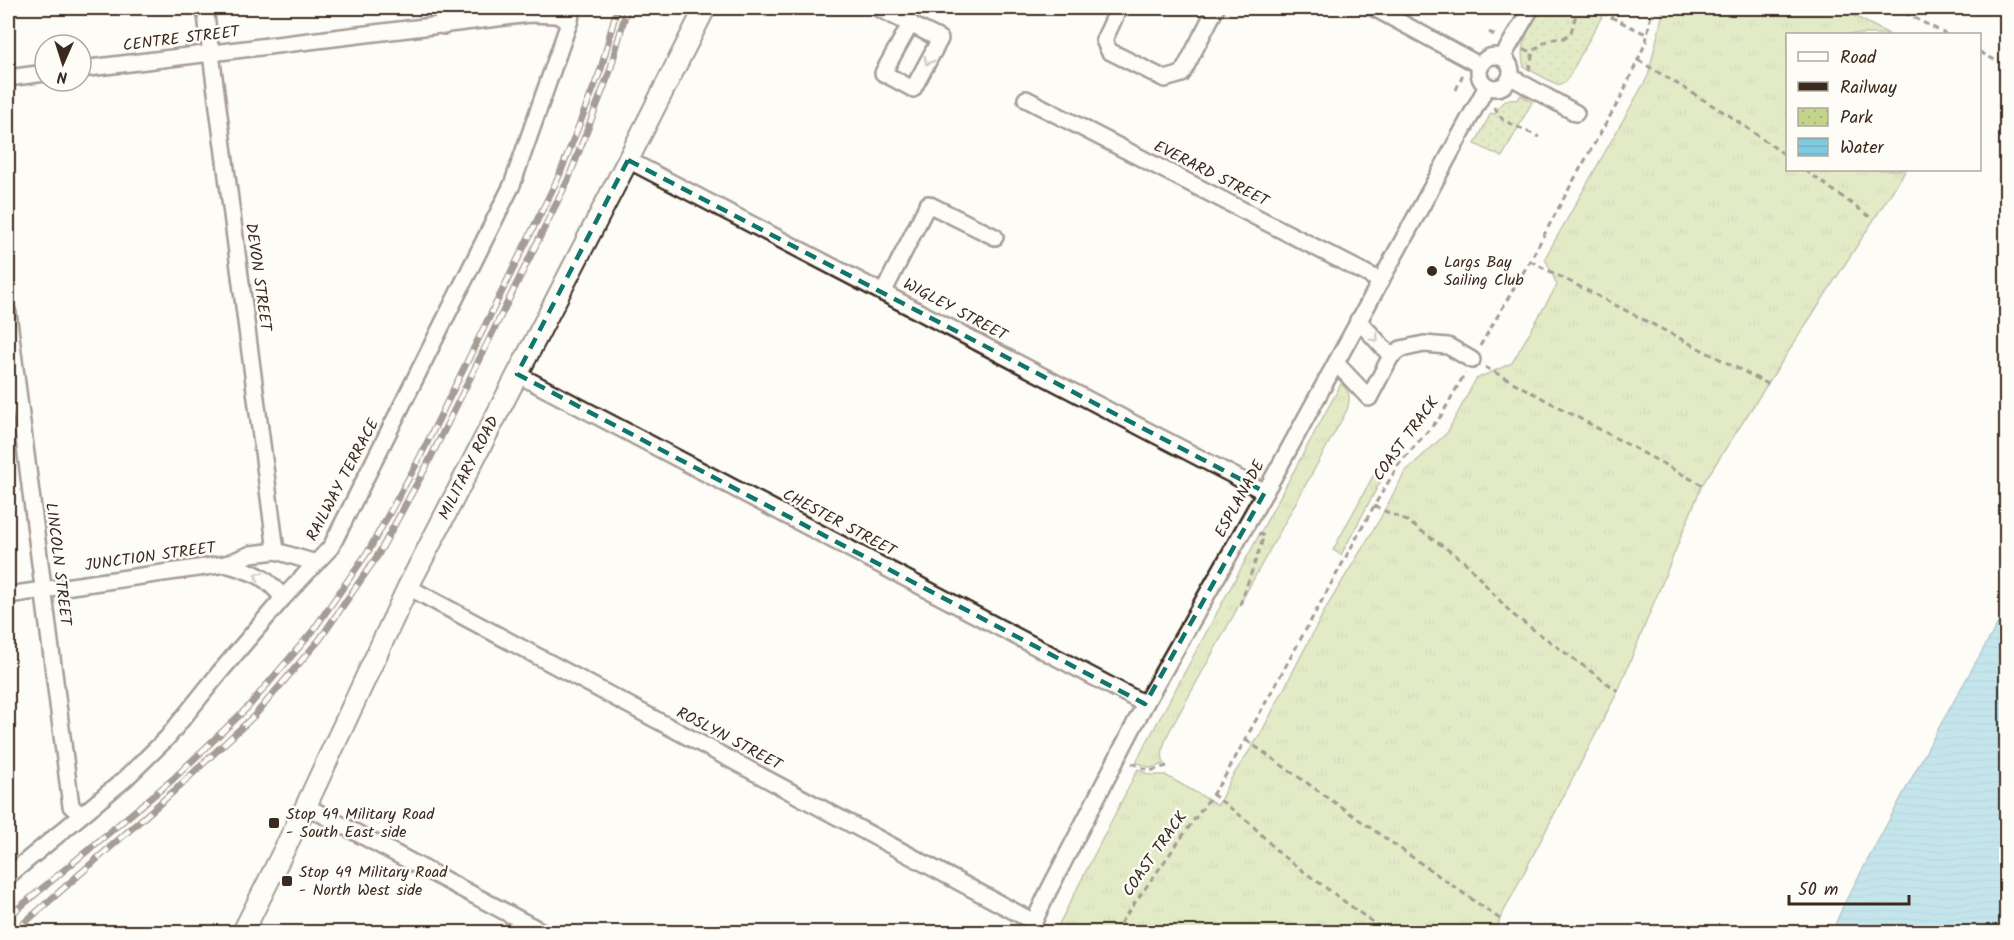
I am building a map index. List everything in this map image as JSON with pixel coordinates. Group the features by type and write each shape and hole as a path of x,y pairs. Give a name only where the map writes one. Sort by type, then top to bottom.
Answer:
{"main road":[{"name":"MILITARY ROAD","path":"243,933 306,806 408,587 705,8"}],"street":[{"name":"DEVON STREET","path":"205,8 276,551"},
{"path":"442,8 444,26"},
{"path":"878,8 910,23"},
{"path":"1119,8 1104,40 1109,51 1165,79 1182,74 1216,8"},
{"path":"1374,8 1481,66"},
{"path":"1502,58 1531,8"},
{"name":"CENTRE STREET","path":"93,68 530,14 571,14"},
{"name":"RAILWAY TERRACE","path":"8,876 125,778 167,738 283,598 331,547 512,184 571,14"},
{"path":"1492,56 1502,58 1510,65 1511,77 1499,88 1487,86 1479,76 1481,66 1492,56"},
{"path":"8,78 33,75"},
{"path":"1511,77 1576,113"},
{"name":"ESPLANADE","path":"1031,927 1145,704 1265,492 1487,86"},
{"name":"EVERARD STREET","path":"1026,99 1381,281"},
{"name":"WIGLEY STREET","path":"628,160 1265,492"},
{"path":"883,293 928,204 995,237"},
{"name":"LINCOLN STREET","path":"8,313 71,806 81,815"},
{"path":"1358,320 1391,356"},
{"path":"1336,363 1370,398 1391,356 1401,349 1424,344 1448,346 1472,360"},
{"name":"CHESTER STREET","path":"517,374 1145,704"},
{"name":"JUNCTION STREET","path":"8,595 226,564 251,554 276,551 316,563"},
{"name":"JUNCTION STREET","path":"226,564 260,574 283,598"},
{"name":"ROSLYN STREET","path":"408,587 1031,927"},
{"path":"306,806 543,933"}],"path":[{"path":"1519,48 1528,52 1533,51 1552,38 1564,38 1571,32 1578,8"},
{"path":"1592,8 1648,35"},
{"name":"COAST TRACK","path":"1114,933 1224,778 1399,464 1440,416 1621,98 1648,35 1652,8"},
{"path":"1895,8 1944,33"},
{"path":"1489,32 1500,38"},
{"path":"1528,75 1533,51"},
{"path":"1981,53 2007,66"},
{"path":"1638,60 1730,116 1786,156"},
{"path":"1456,90 1464,72"},
{"path":"1494,107 1503,120 1539,137"},
{"path":"1806,171 1873,219"},
{"path":"1530,261 1768,384"},
{"path":"1472,360 1702,485"},
{"path":"1374,506 1407,521 1464,561 1512,614 1618,691"},
{"path":"1240,604 1263,536 1258,533"},
{"path":"1246,740 1500,919"},
{"path":"1131,762 1150,771 1167,766"},
{"path":"1212,794 1250,823 1280,854 1386,933"}],"highlighted area":[{"path":"628,160 1265,492 1145,704 517,374"}],"green space":[{"path":"1542,8 1606,9 1566,82 1558,85 1524,67 1522,58 1523,43"},
{"path":"1664,8 1839,8 1887,33 1786,33 1786,171 1905,171 1702,485 1618,691 1500,919 1496,932 1055,932 1138,769 1150,775 1165,775 1218,805 1230,780 1260,735 1326,608 1380,519 1405,472 1447,433 1476,379 1512,363 1557,285 1545,258 1648,76"},
{"path":"1521,95 1532,102 1502,157 1475,144 1491,113 1495,114 1503,102 1517,100"},
{"path":"1341,384 1347,389 1349,396 1347,410 1169,732 1164,744 1164,764 1151,768 1136,762"},
{"path":"1379,465 1387,469 1341,555 1333,550"}],"water":[{"path":"2006,609 2006,932 1832,932 1844,904 1937,731"}],"railway":[{"path":"8,917 172,780 248,707 312,632 369,550 417,463 559,176 601,69 617,8"},
{"path":"14,932 174,791 255,715 320,639 378,555 426,467 568,180 610,71 627,8"}],"place":[{"name":"Largs Bay Sailing Club","path":"1432,271"},
{"name":"Stop 49 Military Road - South East side","path":"274,823"},
{"name":"Stop 49 Military Road - North West side","path":"287,881"}]}
